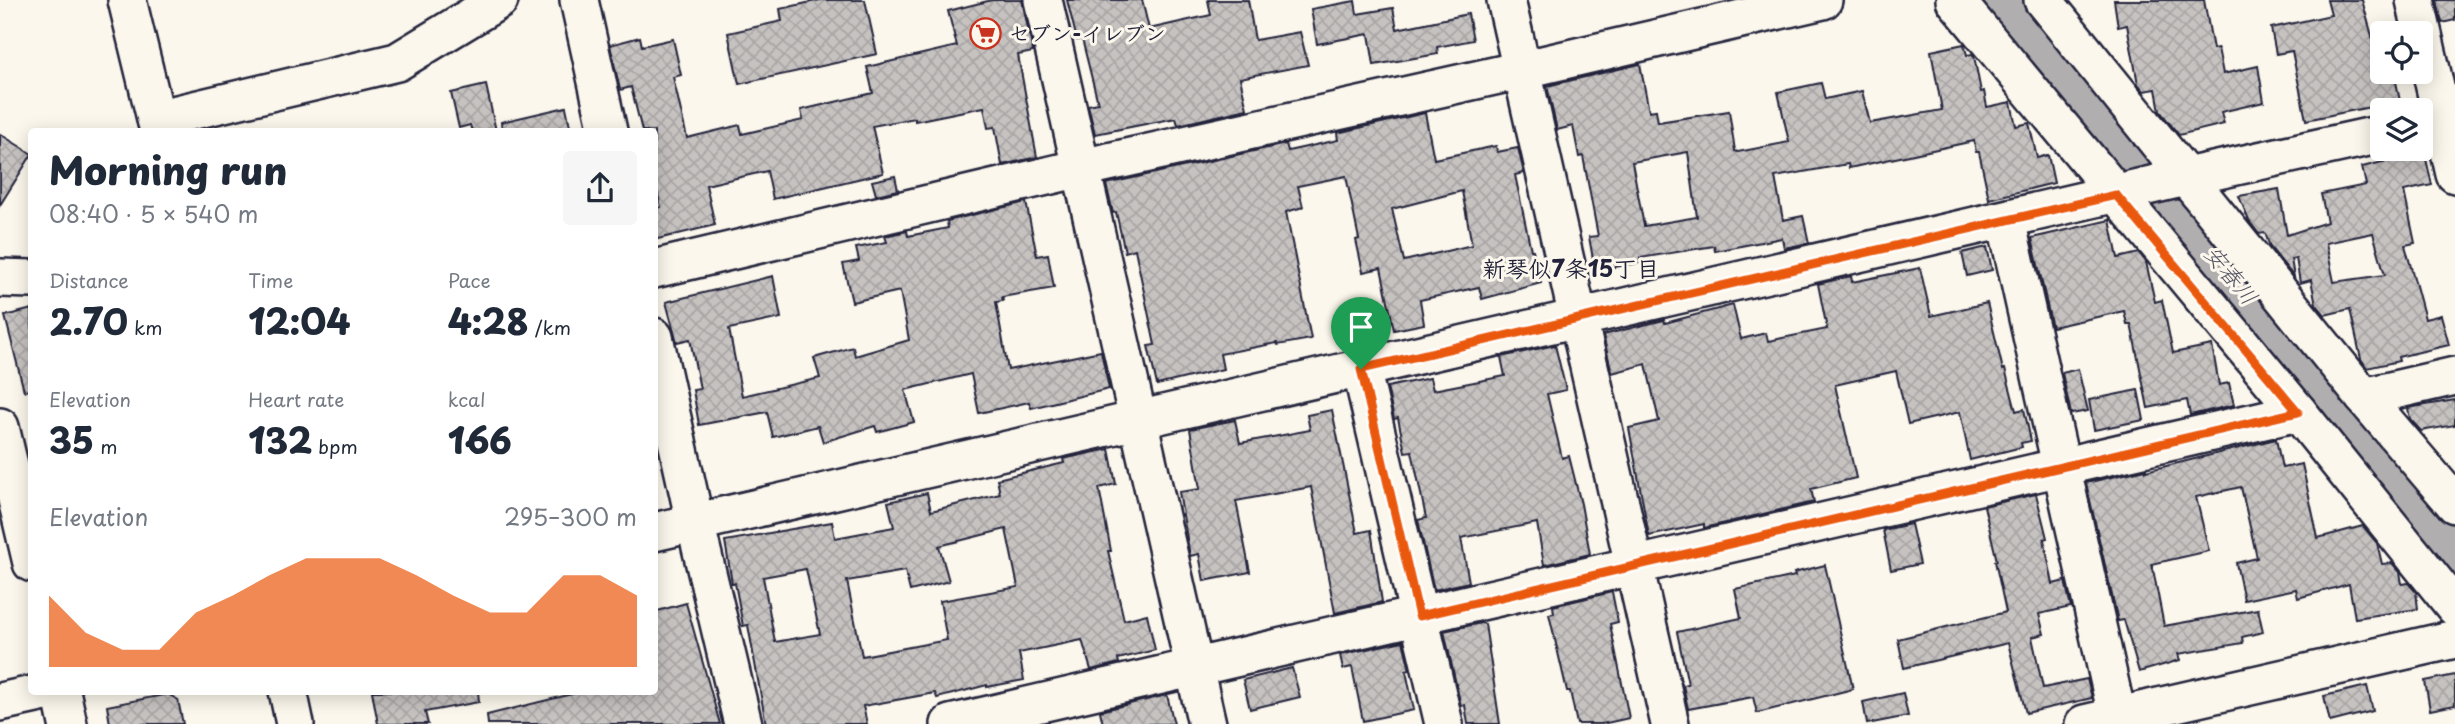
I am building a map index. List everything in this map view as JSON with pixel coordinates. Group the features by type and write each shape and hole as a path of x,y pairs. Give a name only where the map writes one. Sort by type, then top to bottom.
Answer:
{"street":[{"path":"127,0 158,125 397,61 499,0"},
{"path":"579,0 607,128"},
{"path":"1043,0 1207,724"},
{"path":"1506,0 1670,724"},
{"path":"658,268 1082,168 1823,0"},
{"path":"1955,0 2126,192 2455,607"},
{"path":"2043,0 2181,178 2455,504"},
{"path":"2415,0 2439,121 2455,174"},
{"path":"658,531 1577,317 2370,137"},
{"path":"2006,220 2061,467 2107,722 2455,639"},
{"path":"0,278 28,279"},
{"path":"658,355 743,724"},
{"path":"1361,369 1444,724"},
{"path":"2364,397 2455,376"},
{"path":"950,724 997,719 1194,668 2298,412"},
{"path":"0,427 28,546"},
{"path":"0,702 32,695"},
{"path":"62,695 68,724"},
{"path":"289,695 295,724"}],"building":[{"path":"820,0 865,0 877,54 739,84 728,33 782,21 780,9"},
{"path":"992,0 1022,0 1033,52 1018,55 1037,157 1002,165 995,127 988,128 984,107 915,121 915,118 872,126 883,173 773,199 767,171 706,185 715,225 658,239 658,208 661,207 658,195 658,128 641,128 631,87 620,90 610,45 640,37 642,46 673,39 681,75 673,77 687,138 740,125 742,134 803,120 801,110 873,93 867,67 957,46 948,11"},
{"path":"1067,0 1142,0 1149,29 1211,15 1208,0 1248,0 1255,40 1300,32 1308,65 1240,78 1247,109 1178,125 1176,118 1095,134 1088,105 1098,103 1082,39 1077,40"},
{"path":"2114,0 2204,0 2213,49 2218,48 2223,74 2258,66 2264,102 2221,112 2224,124 2179,135 2160,111 2156,89 2144,91 2138,84 2127,25 2118,27"},
{"path":"2327,0 2362,0 2370,29 2370,84 2396,84 2399,98 2370,98 2370,107 2306,120 2292,51 2276,54 2271,28 2331,15"},
{"path":"2437,0 2455,0 2455,20 2442,23"},
{"path":"1355,1 1357,14 1393,8 1397,29 1468,14 1473,40 1437,47 1438,54 1374,65 1369,34 1317,44 1311,9"},
{"path":"1964,44 1967,55 1974,56 1981,92 1984,91 1987,107 2011,102 2016,126 2029,123 2037,158 2048,155 2054,183 1989,199 1974,141 1849,168 1848,164 1775,177 1783,220 1803,216 1809,243 1784,248 1782,238 1715,251 1714,246 1640,258 1640,263 1595,270 1589,237 1598,236 1583,156 1579,157 1573,126 1557,130 1547,86 1640,64 1649,111 1656,110 1658,122 1729,111 1735,151 1738,152 1789,142 1778,92 1821,83 1825,99 1862,91 1870,123 1942,110 1931,51","holes":["1688,152 1697,217 1644,226 1632,162"]},
{"path":"486,85 495,128 471,128 470,125 459,128 451,93"},
{"path":"566,107 570,128 502,128 501,122"},
{"path":"1425,113 1434,159 1496,146 1497,152 1518,148 1524,173 1515,175 1541,283 1482,299 1479,287 1420,300 1424,324 1394,330 1381,268 1363,272 1346,176 1298,186 1303,207 1286,212 1311,339 1220,354 1223,369 1157,385 1148,346 1155,345 1135,249 1125,252 1106,184 1286,144 1288,151 1338,140 1337,133","holes":["1462,191 1472,245 1404,261 1392,209"]},
{"path":"0,134 28,152 28,160 0,205"},
{"path":"2387,161 2426,161 2432,185 2404,191 2415,243 2405,245 2425,319 2441,315 2449,345 2398,357 2399,361 2367,368 2361,359 2350,309 2325,315 2316,304 2311,280 2300,283 2296,258 2291,259 2294,277 2270,247 2265,233 2259,234 2249,221 2239,196 2279,189 2287,235 2327,222 2321,194 2366,185 2362,167","holes":["2373,233 2385,275 2334,282 2326,243"]},
{"path":"895,176 898,190 876,195 872,181"},
{"path":"1026,202 1037,256 1048,254 1054,288 1002,297 1003,301 996,302 1008,370 1101,351 1109,389 1031,408 1029,402 979,413 971,374 905,390 914,422 877,432 875,426 823,442 818,426 773,437 767,412 699,425 693,390 700,389 690,339 677,342 666,302 773,276 781,318 729,329 742,396 820,378 814,358 853,347 855,356 909,340 900,291 852,302 843,264 859,261 856,248 887,242 885,236 907,231 908,236 948,228 947,221"},
{"path":"2110,220 2118,258 2139,253 2146,262 2155,302 2162,300 2173,353 2212,345 2219,385 2229,383 2234,405 2190,415 2187,400 2148,408 2131,324 2127,324 2124,311 2052,327 2032,238"},
{"path":"1987,247 1992,270 1967,276 1962,253"},
{"path":"1920,268 1931,316 1987,303 2016,411 2024,409 2031,441 2021,443 2022,447 1970,460 1960,412 1908,424 1896,371 1835,385 1856,478 1811,489 1814,502 1704,528 1704,524 1649,536 1629,428 1659,421 1646,364 1612,373 1603,335 1664,320 1665,323 1733,305 1741,339 1766,333 1768,341 1827,329 1818,284 1851,276 1852,282"},
{"path":"28,310 28,390 24,391 5,316"},
{"path":"1555,345 1566,390 1547,394 1562,458 1569,456 1590,554 1544,565 1537,523 1461,538 1469,582 1434,590 1418,520 1426,518 1412,451 1405,452 1398,418 1394,419 1387,387 1430,378 1433,390 1505,376 1501,357"},
{"path":"2078,369 2088,411 2071,414 2062,373"},
{"path":"2138,390 2144,420 2094,430 2089,400"},
{"path":"2455,400 2455,425 2421,431 2410,419 2408,408"},
{"path":"1332,410 1357,533 1371,530 1382,602 1335,613 1311,487 1236,501 1250,572 1204,581 1199,554 1190,556 1179,492 1200,489 1190,429 1235,420 1240,443 1310,430 1307,415"},
{"path":"2276,439 2282,468 2302,464 2318,538 2363,526 2377,543 2382,564 2392,563 2400,572 2402,584 2408,583 2416,592 2418,609 2355,618 2349,584 2298,598 2296,589 2244,600 2236,563 2257,558 2241,487 2196,497 2209,551 2152,564 2164,626 2258,609 2263,632 2242,637 2243,643 2178,654 2180,660 2139,672 2124,620 2118,621 2086,483"},
{"path":"1109,449 1116,484 1099,488 1111,551 1108,551 1124,620 1147,614 1155,650 1118,659 1119,663 1091,670 1082,640 1019,653 1024,680 987,685 937,698 935,693 863,706 867,724 766,724 748,625 743,626 725,541 832,522 835,538 894,527 888,502 927,493 931,511 1000,494 997,479 1064,463 1063,459","holes":["1006,529 1018,587 940,601 947,640 862,656 847,581 905,571 910,591 949,581 939,546","806,569 820,634 775,642 763,577"]},
{"path":"2036,494 2047,538 2044,539 2053,584 2065,581 2071,607 2039,614 2044,634 2032,637 2043,688 2087,679 2092,698 2026,713 2008,643 1904,668 1898,639 2006,612 1984,506"},
{"path":"1911,524 1920,564 1891,570 1883,530"},
{"path":"1825,565 1853,689 1757,713 1753,697 1688,709 1683,685 1688,684 1677,632 1741,618 1735,589 1795,576 1794,573"},
{"path":"1612,592 1618,622 1610,624 1629,718 1602,724 1577,724 1549,614 1554,613 1553,606"},
{"path":"686,603 720,724 488,724 487,715 568,695 658,695 658,611"},
{"path":"1485,624 1500,724 1468,724 1465,705 1461,706 1444,631"},
{"path":"1403,641 1410,670 1406,671 1414,710 1363,721 1352,667 1343,669 1340,655"},
{"path":"1292,668 1300,697 1250,709 1243,680"},
{"path":"2455,675 2455,705 2430,710 2425,681"},
{"path":"2367,686 2373,711 2330,722 2324,696"},
{"path":"1903,693 1908,716 1867,724 1863,702"},
{"path":"170,695 178,700 183,724 110,724 107,706"},
{"path":"373,695 478,695 479,702 425,712 428,724 378,724"},
{"path":"1167,695 1174,724 1103,724 1100,711"}],"waterway":[{"name":"安春川","path":"2007,0 2455,549"}],"place":[{"name":"セブン-イレブン","path":"986,34"}],"district":[{"name":"新琴似7条15丁目","path":"1571,269"}],"route":[{"path":"2116,195 2298,412 1419,616 1361,369 1577,317 2116,195"}]}
